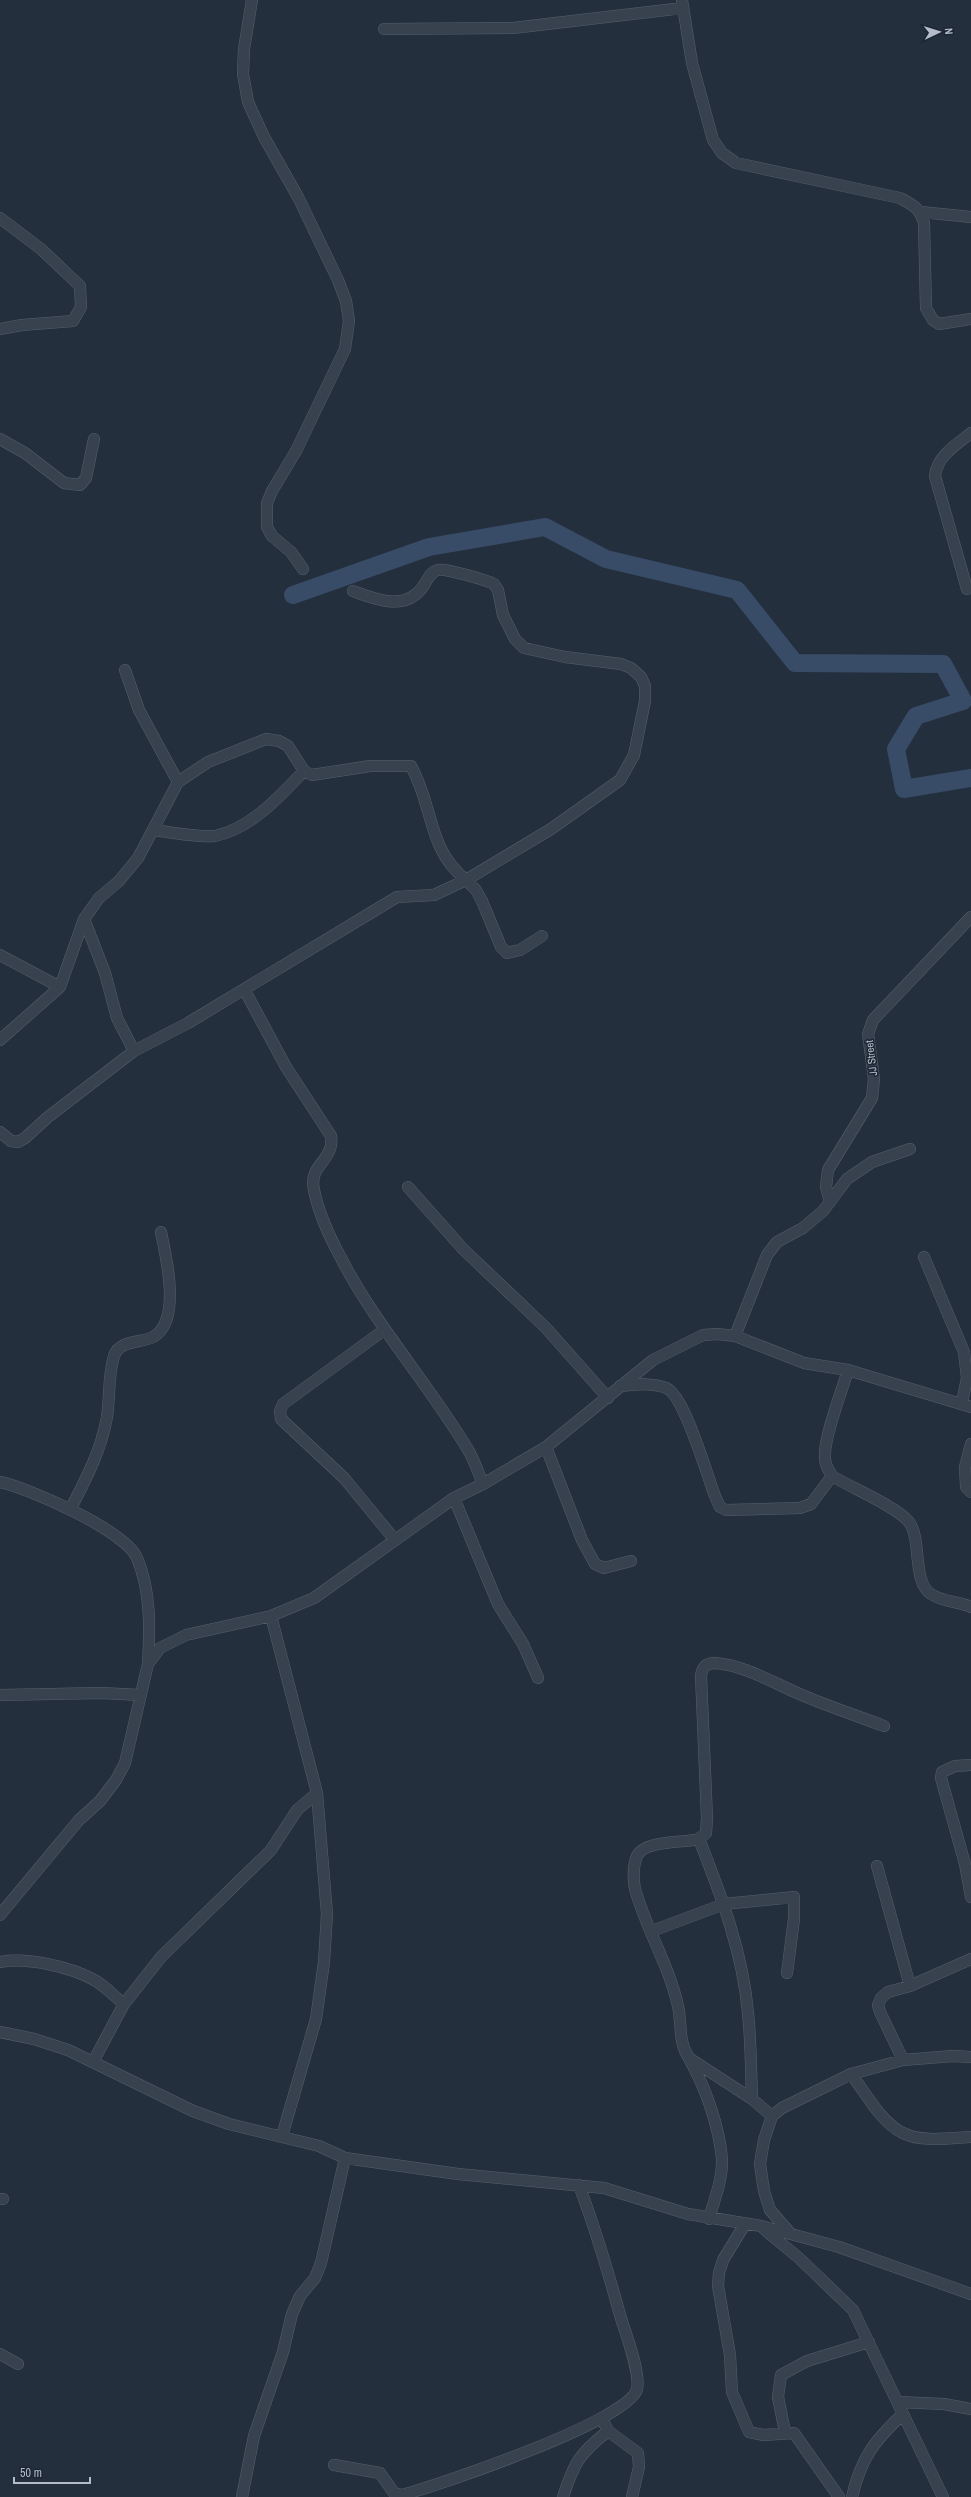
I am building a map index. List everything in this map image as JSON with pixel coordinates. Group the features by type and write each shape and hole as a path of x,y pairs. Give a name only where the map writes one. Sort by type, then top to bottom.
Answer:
{"street":[{"path":"252,0 244,49 243,74 248,102 264,137 298,196 338,280 346,300 349,321 345,349 296,451 272,491 267,504 267,527 272,536 290,552 303,569"},
{"path":"384,29 513,28 683,4 692,63 704,110 713,140 722,153 736,163 900,198 915,206 921,212 924,224 926,308 928,314 939,324 971,319"},
{"path":"921,212 971,217"},
{"path":"0,218 41,249 80,286 81,307 73,321 22,324 0,329"},
{"path":"968,589 935,476 936,466 948,452 971,432"},
{"path":"0,439 25,453 64,483 80,485 86,478 94,440"},
{"path":"0,1132 12,1141 18,1142 25,1138 48,1116 134,1051 188,1023 397,896 434,895 466,880 551,828 620,780 634,755 638,741 639,723 645,701 645,686 641,677 631,668 621,664 564,657 524,648 515,638 503,615 498,590 494,584 486,580 464,576 454,571 438,570 431,573 416,596 400,602 381,602 353,591"},
{"path":"125,670 139,710 178,782"},
{"path":"0,1040 60,987 84,919 99,898 119,881 138,858 178,782 208,762 266,739 279,741 288,746 304,771 312,775 370,766 411,766 418,780 435,840 445,860 476,890 504,950 512,954 542,936"},
{"path":"154,830 214,836 233,830 271,805 304,771"},
{"name":"JJ Street","path":"830,1202 826,1188 828,1170 872,1098 874,1079 868,1034 873,1020 971,917"},
{"path":"84,919 102,966 117,1018 134,1051"},
{"path":"0,954 60,987"},
{"path":"244,989 286,1068 331,1136 332,1145 330,1153 314,1173 312,1181 324,1226 351,1278 384,1330 468,1449 483,1484"},
{"path":"735,1336 771,1250 777,1242 803,1228 823,1211 847,1179 872,1162 910,1149"},
{"path":"408,1187 463,1249 546,1328 608,1398"},
{"path":"70,1510 95,1461 102,1442 107,1415 111,1370 116,1350 122,1346 154,1336 167,1318 170,1298 170,1277 161,1232"},
{"path":"148,1664 160,1648 172,1640 224,1626 271,1616 314,1598 454,1498 483,1484 546,1447 653,1360 703,1336 716,1334 735,1336 804,1363 848,1370 967,1405 967,1378 964,1352 924,1257"},
{"path":"384,1330 282,1404 280,1411 281,1419 344,1478 395,1540"},
{"path":"848,1370 824,1454 826,1467 832,1476 908,1521 915,1538 925,1589 939,1598 961,1602 971,1607"},
{"path":"620,1386 652,1384 667,1388 676,1394 684,1409 715,1496 720,1507 726,1510 800,1508 811,1504 832,1476"},
{"path":"971,1444 965,1467 966,1487 971,1492"},
{"path":"546,1447 582,1540 595,1564 604,1568 632,1561"},
{"path":"0,1482 70,1510 115,1535 137,1557 147,1597 150,1630 148,1664 125,1763 116,1780 100,1801 79,1820 0,1915"},
{"path":"454,1498 498,1604 522,1644 538,1678"},
{"path":"271,1616 316,1793 327,1914 324,1962 316,2019 282,2136"},
{"path":"708,2218 720,2180 722,2159 702,2082 684,2051 680,2033 678,2006 665,1962 635,1888 634,1868 637,1855 645,1848 670,1842 699,1839 706,1833 707,1818 701,1676 702,1668 707,1664 714,1663 748,1670 797,1693 884,1726"},
{"path":"0,1695 101,1693 141,1695"},
{"path":"971,1766 947,1768 942,1772 941,1778 968,1864 971,1897"},
{"path":"93,2062 124,2004 161,1957 271,1850 297,1810 316,1793"},
{"path":"699,1839 724,1904 738,1954 748,2012 752,2099"},
{"path":"877,1866 910,1986"},
{"path":"652,1931 724,1904 794,1897 794,1919 787,1973"},
{"path":"903,2060 878,2005 881,1998 888,1992 910,1986 971,1959"},
{"path":"0,1962 24,1962 76,1971 97,1981 124,2004"},
{"path":"0,2032 34,2039 68,2050 193,2111 229,2124 319,2146 345,2158 458,2174 579,2185 626,2194 708,2218 761,2226 883,2260 971,2294"},
{"path":"791,2234 770,2210 764,2191 760,2164 764,2140 772,2116 782,2108 851,2074 903,2060 953,2056 971,2057"},
{"path":"689,2058 752,2099 772,2116"},
{"path":"851,2074 888,2122 901,2133 934,2139 971,2137"},
{"path":"242,2497 254,2436 283,2352 292,2314 300,2296 315,2278 321,2264 345,2158"},
{"path":"334,2465 380,2473 394,2493 402,2496 482,2470 602,2418 624,2406 634,2395 637,2388 636,2377 610,2274 579,2185"},
{"path":"745,2224 723,2260 719,2273 718,2286 730,2355 732,2392 749,2432 764,2435 785,2432 794,2433 839,2497"},
{"path":"761,2226 843,2298 853,2310 899,2402 943,2497"},
{"path":"785,2432 778,2397 781,2375 807,2361 868,2342"},
{"path":"0,2354 18,2364"},
{"path":"899,2402 944,2404 971,2408"},
{"path":"852,2497 858,2472 867,2453 881,2434 904,2414"},
{"path":"602,2418 608,2431 638,2454 639,2467 632,2497"},
{"path":"563,2497 572,2468 586,2448 608,2431"}],"waterway":[{"path":"293,595 429,547 545,527 606,559 737,590 795,663 943,664 963,701 916,716 896,749 904,789 971,778"}]}
